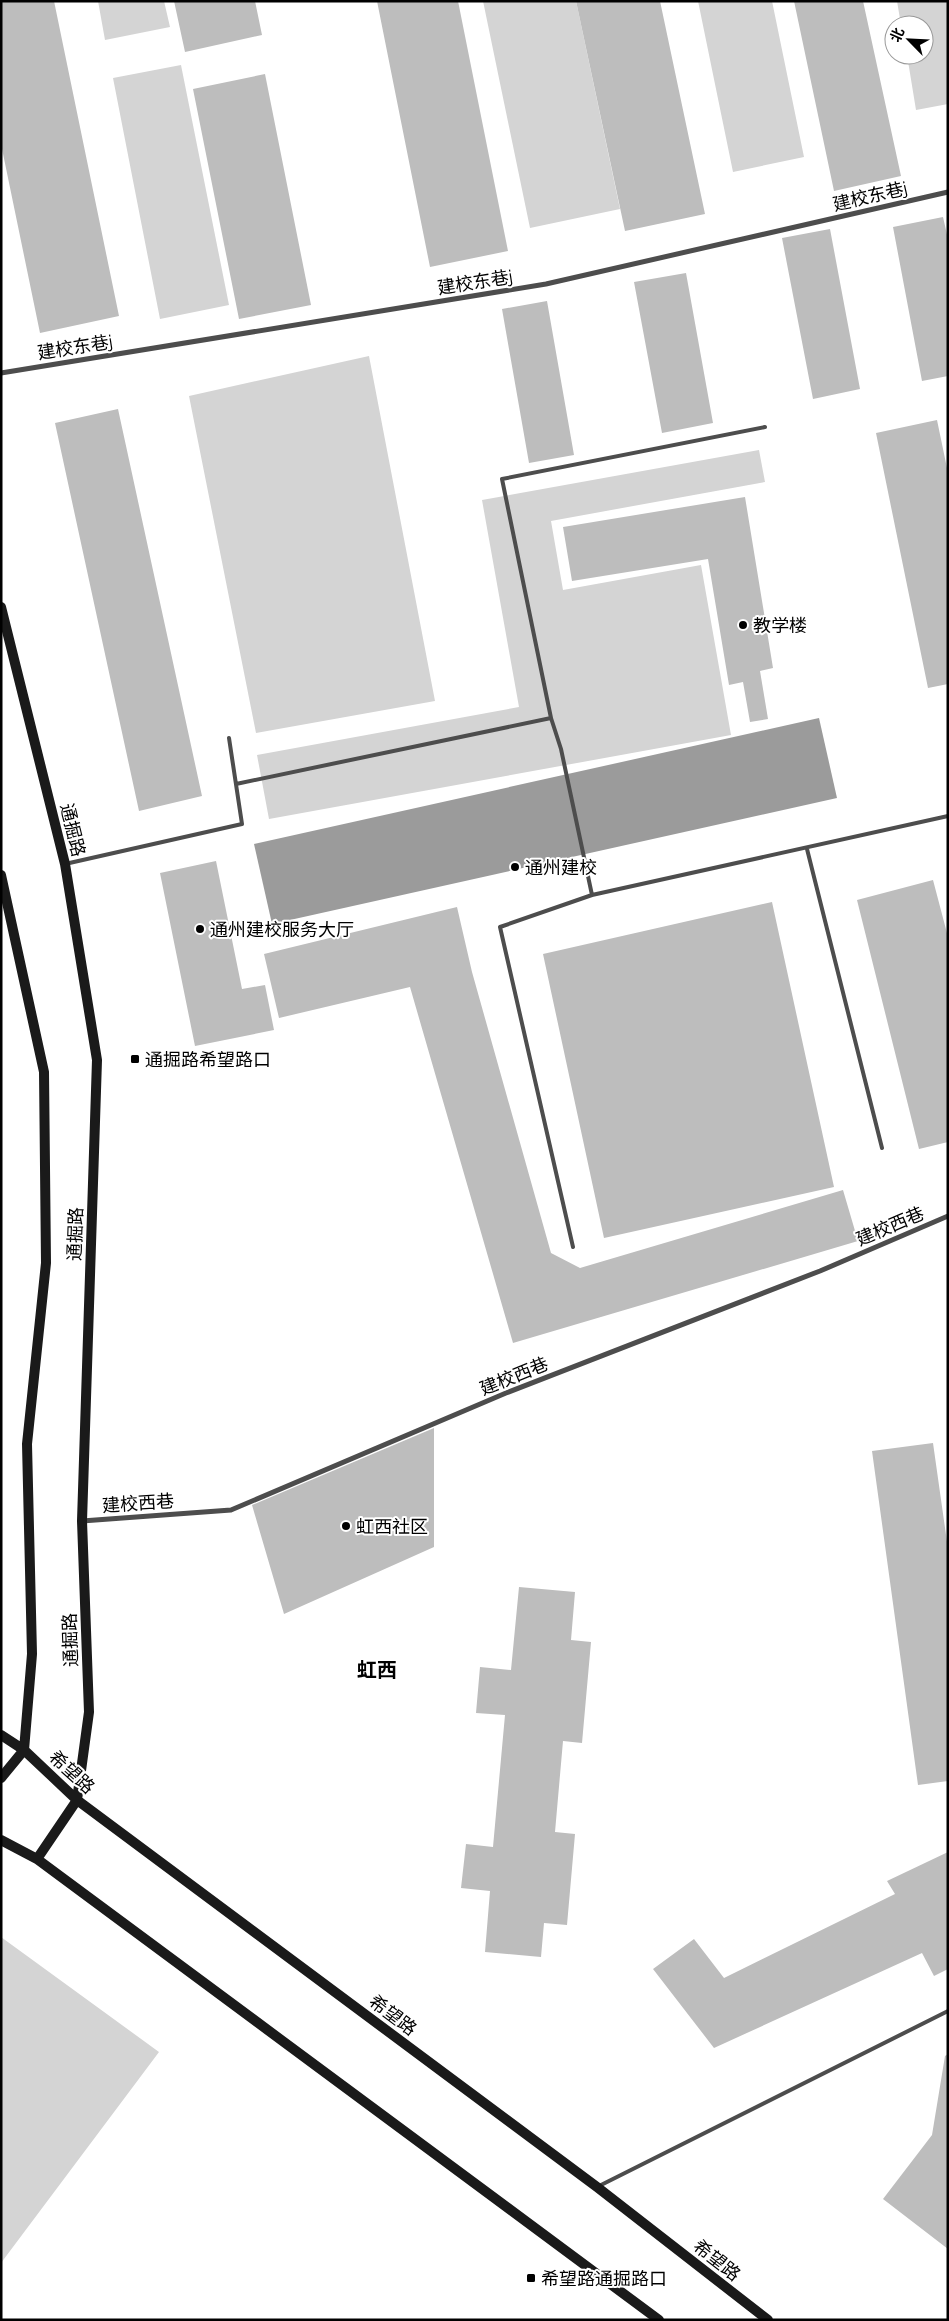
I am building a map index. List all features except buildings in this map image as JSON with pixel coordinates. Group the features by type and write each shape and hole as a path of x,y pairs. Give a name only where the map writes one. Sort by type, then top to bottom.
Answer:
{"main road":[{"name":"通掘路","path":"1,607 65,864 97,1060 82,1521 88,1712 77,1800 37,1860"},
{"name":"通掘路","path":"1,875 44,1072 46,1263 27,1444 32,1654 24,1750"},
{"name":"希望路","path":"1,1735 24,1750 77,1800 596,2187 768,2320"},
{"path":"1,1778 24,1750"},
{"path":"1,1840 37,1860 659,2320"}],"street":[{"name":"建校东巷j","path":"1,374 546,284 948,192"},
{"name":"建校西巷","path":"82,1521 231,1510 506,1393 820,1271 948,1216"}],"lane":[{"path":"592,896 561,750 551,718 502,480 765,428"},
{"path":"236,784 551,718"},
{"path":"65,864 242,824 229,738"},
{"path":"574,1248 500,927 592,896 948,816"},
{"path":"807,848 882,1148"},
{"path":"596,2187 948,2011"}],"shaded area":[{"path":"98,1 164,1 170,27 105,40"},
{"path":"483,1 576,1 620,209 530,228"},
{"path":"698,1 772,1 804,157 733,172"},
{"path":"897,1 948,1 948,104 916,110 909,65 934,65 934,15 899,15"},
{"path":"181,65 229,305 160,319 113,78"},
{"path":"369,356 435,701 256,733 189,396"},
{"path":"759,450 765,482 551,521 563,590 701,565 731,735 269,819 257,755 519,707 482,500"},
{"path":"819,718 837,798 272,924 254,844"},
{"path":"1,1937 159,2052 1,2263"}],"place":[{"name":"教学楼","path":"743,625"},
{"name":"通州建校","path":"515,867"},
{"name":"通州建校服务大厅","path":"200,929"},
{"name":"通掘路希望路口","path":"135,1059"},
{"name":"虹西社区","path":"346,1526"},
{"name":"希望路通掘路口","path":"531,2278"}],"district":[{"name":"虹西","path":"377,1670"}]}
